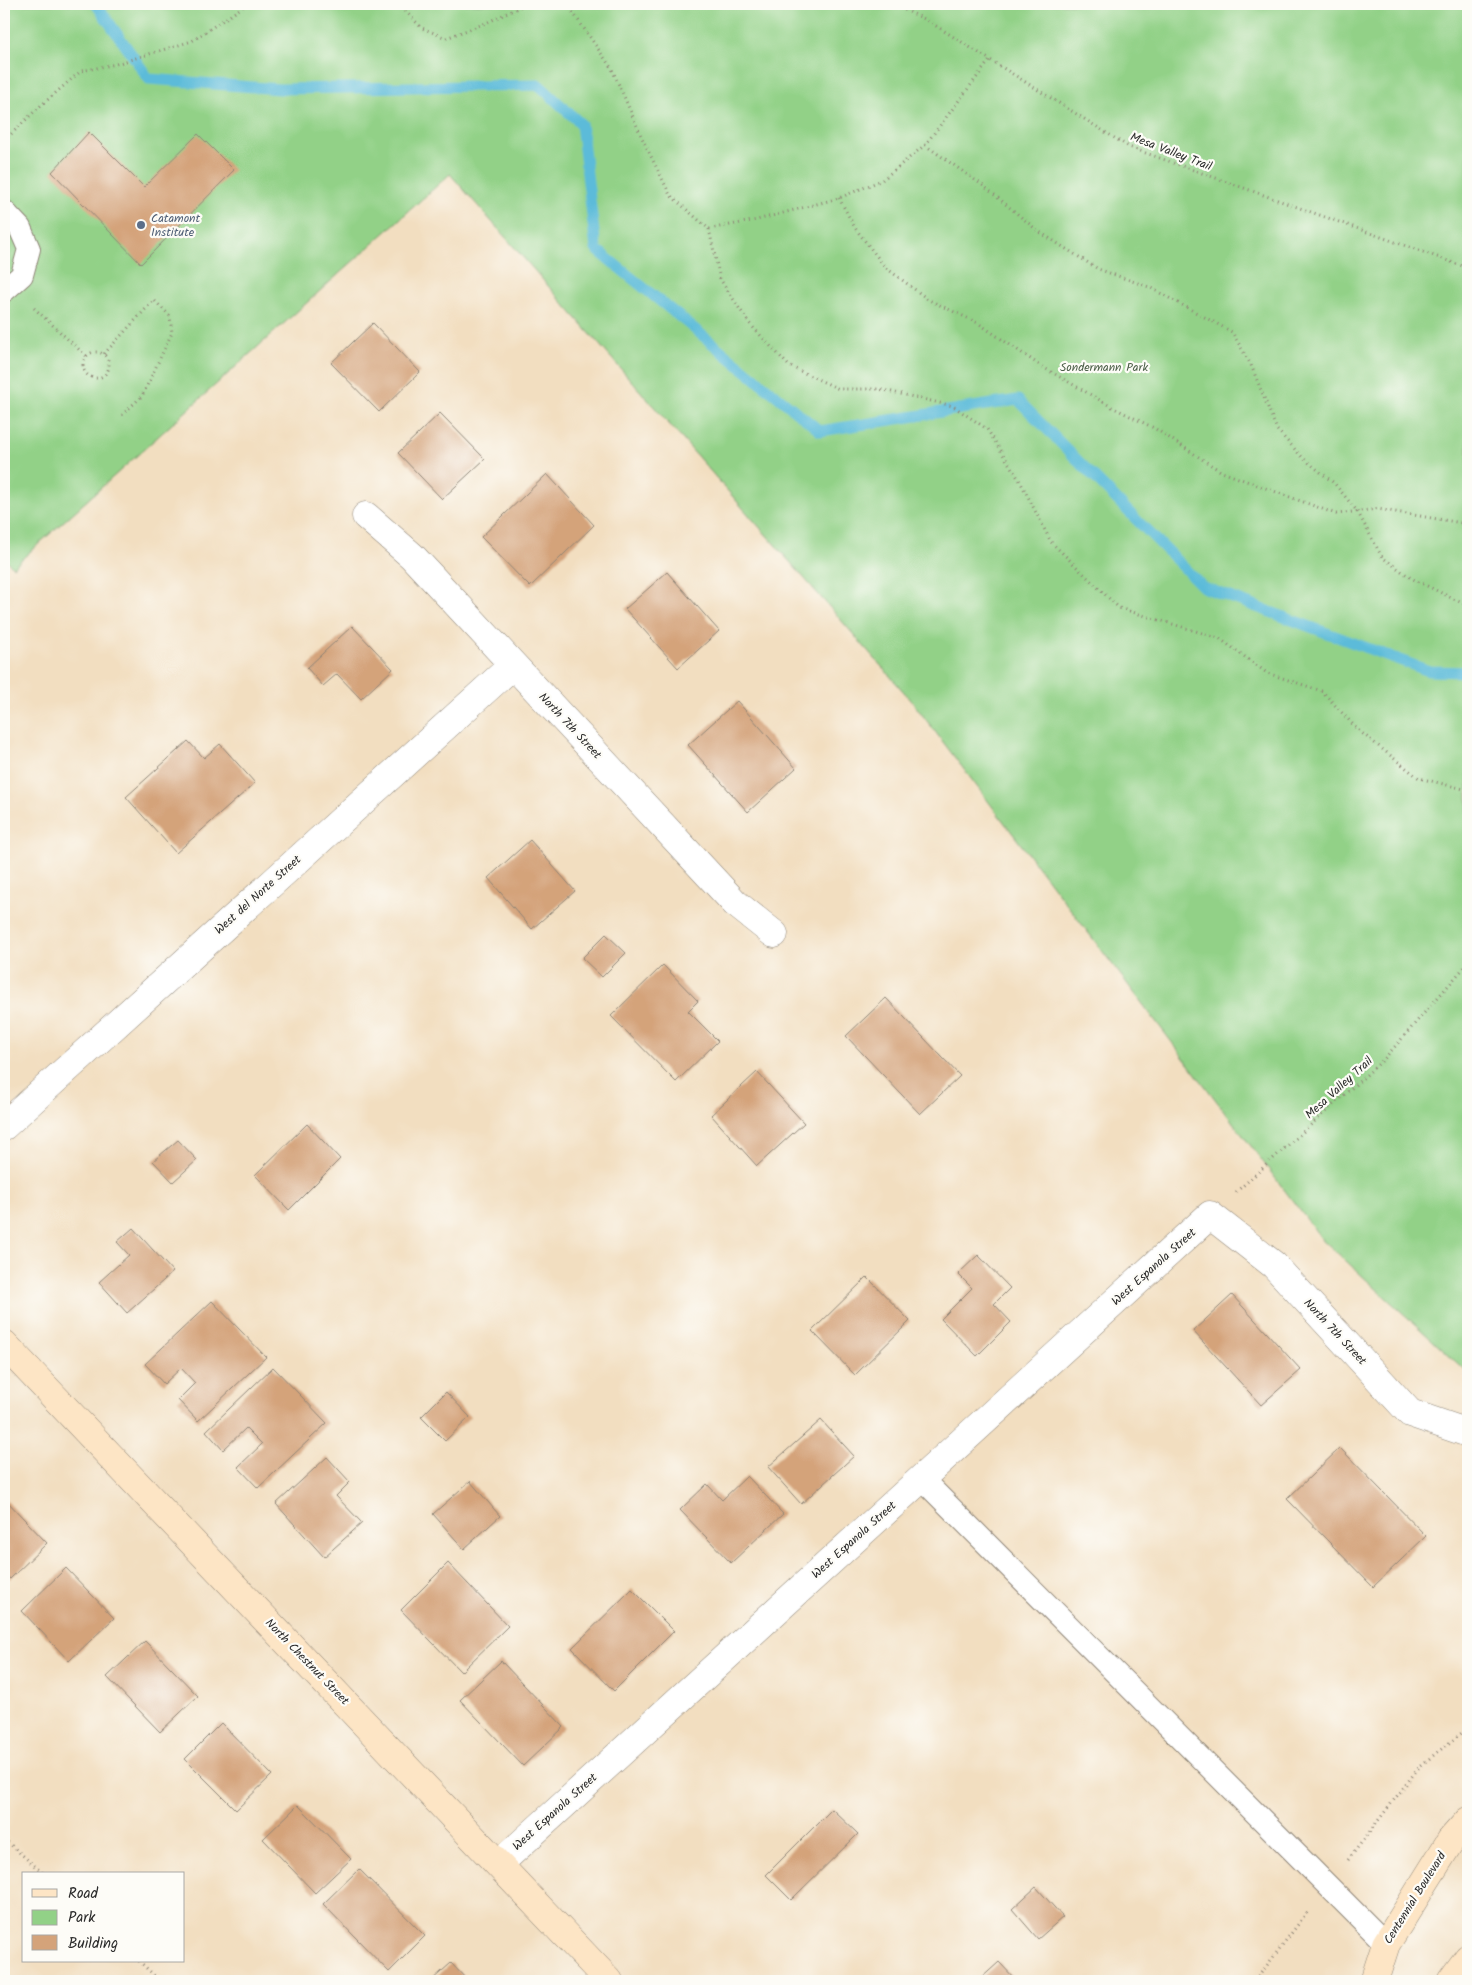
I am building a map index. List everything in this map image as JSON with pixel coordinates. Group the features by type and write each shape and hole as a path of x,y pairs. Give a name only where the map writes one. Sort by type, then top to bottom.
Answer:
{"main road":[{"name":"North Chestnut Street","path":"4,1344 608,1981"},
{"name":"Centennial Boulevard","path":"1374,1981 1386,1944 1452,1840 1468,1821"},
{"path":"1451,1981 1468,1958"}],"street":[{"name":"North 7th Street","path":"366,516 412,556 735,903 774,934"},
{"name":"West del Norte Street","path":"4,1126 513,665"},
{"name":"North 7th Street","path":"1210,1215 1274,1265 1410,1413 1468,1433"},
{"name":"West Espanola Street","path":"499,1864 1210,1215"}],"lane":[{"path":"4,211 20,228 29,249 22,275 4,291"},
{"path":"922,1479 1386,1944"}],"path":[{"path":"4,141 81,71 116,64 192,41 247,4"},
{"path":"398,4 422,28 446,38 486,23 526,4"},
{"path":"567,4 612,69 643,140 670,195 709,229 720,279 749,323 789,366 839,389 879,389 952,406 987,429 1020,481 1051,542 1118,608 1219,638 1267,673 1322,691 1358,730 1419,778 1468,790"},
{"name":"Mesa Valley Trail","path":"891,4 925,19 1129,147 1468,268"},
{"path":"709,229 757,220 839,198 882,180 925,146 990,60"},
{"path":"925,146 985,188 1038,231 1098,269 1149,287 1232,332 1251,365 1277,430 1303,458 1334,483 1357,511 1382,557 1411,578 1468,606"},
{"path":"839,198 855,228 885,267 929,300 978,323 1041,366 1112,407 1154,428 1222,472 1336,514 1377,509 1468,524"},
{"path":"104,354 154,300 170,316 172,333 150,381 142,396 122,414"},
{"path":"54,328 86,356"},
{"path":"94,352 104,354 108,358 109,368 105,374 98,378 91,377 84,369 83,362 86,356 94,352"},
{"name":"Mesa Valley Trail","path":"1210,1215 1384,1059 1468,963"},
{"path":"1255,1981 1420,1766 1468,1728"},
{"path":"4,1839 42,1872"},
{"path":"140,1962 160,1981"}],"green space":[{"name":"Sondermann Park","path":"4,4 1468,4 1468,1373 1321,1238 911,700 450,174 13,567 4,558"}],"building":[{"name":"Catamont Institute","path":"89,132 144,187 198,134 234,170 141,264 52,172"},
{"path":"373,323 420,372 379,412 331,363"},
{"path":"440,413 485,459 442,499 398,453"},
{"path":"547,474 594,525 530,587 481,537"},
{"path":"667,572 719,631 678,668 625,609"},
{"path":"352,626 393,669 361,699 337,674 323,686 307,668"},
{"path":"737,701 796,768 748,812 688,745"},
{"path":"188,741 204,758 220,744 255,783 176,853 126,797"},
{"path":"530,840 575,891 532,929 488,878"},
{"path":"606,934 626,953 602,977 582,958"},
{"path":"663,965 698,1001 688,1011 718,1041 676,1082 611,1016"},
{"path":"886,998 960,1076 920,1114 846,1036"},
{"path":"757,1072 804,1123 757,1166 711,1115"},
{"path":"307,1124 340,1159 289,1210 255,1175"},
{"path":"178,1140 197,1160 173,1182 153,1161"},
{"path":"133,1228 173,1272 127,1313 99,1282 129,1255 117,1242"},
{"path":"978,1255 1010,1288 994,1304 1011,1322 977,1356 941,1319 972,1288 958,1274"},
{"path":"867,1277 910,1321 855,1375 812,1331"},
{"path":"1232,1295 1301,1370 1261,1405 1193,1331"},
{"path":"212,1301 266,1357 198,1421 178,1400 195,1383 181,1368 164,1384 145,1364"},
{"path":"273,1367 327,1423 258,1488 238,1467 262,1444 246,1428 223,1450 206,1431"},
{"path":"446,1392 470,1417 445,1441 421,1417"},
{"path":"821,1420 854,1456 801,1504 768,1467"},
{"path":"1340,1448 1426,1536 1373,1587 1287,1499"},
{"path":"327,1457 350,1482 336,1496 362,1523 324,1557 276,1504"},
{"path":"747,1476 783,1514 731,1563 680,1510 707,1484 722,1500"},
{"path":"470,1481 500,1516 464,1549 433,1514"},
{"path":"4,1498 47,1543 10,1579 4,1573"},
{"path":"448,1563 508,1626 461,1672 401,1610"},
{"path":"66,1568 114,1618 69,1661 22,1611"},
{"path":"632,1589 674,1631 614,1691 572,1648"},
{"path":"145,1641 198,1696 160,1732 107,1677"},
{"path":"501,1661 564,1727 523,1766 460,1700"},
{"path":"221,1723 272,1775 236,1810 185,1759"},
{"path":"298,1805 351,1859 315,1893 263,1839"},
{"path":"832,1809 858,1834 791,1900 766,1875"},
{"path":"359,1869 425,1936 389,1972 323,1904"},
{"path":"1036,1887 1063,1917 1038,1939 1012,1909"},
{"path":"999,1962 1017,1981 978,1981"},
{"path":"451,1963 468,1981 431,1981"}],"waterway":[{"path":"96,4 149,79 280,89 539,85 581,124 596,249 820,431 1018,400 1203,587 1429,671 1468,672"}],"place":[{"name":"Catamont Institute","path":"141,225"}]}
